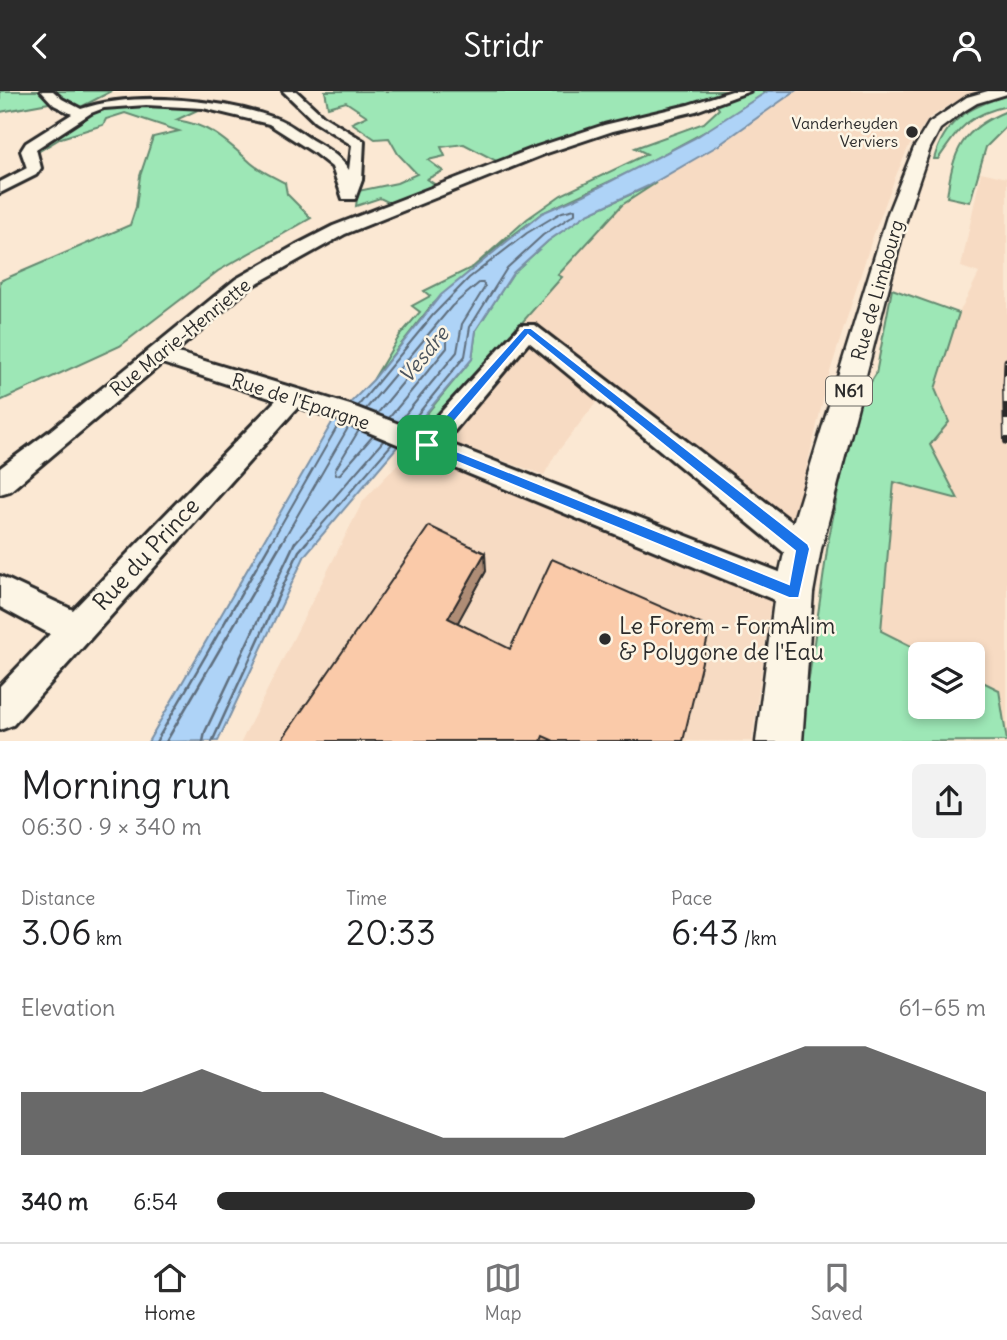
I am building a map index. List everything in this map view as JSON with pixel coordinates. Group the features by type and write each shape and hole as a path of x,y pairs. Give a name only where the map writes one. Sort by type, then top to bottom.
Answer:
{"main road":[{"name":"Rue de Limbourg","path":"779,741 794,593 803,549 898,213 922,148 934,126 972,100 1003,91"}],"street":[{"path":"47,91 58,102 82,114"},
{"path":"289,91 319,119 359,145 355,180 340,230"},
{"name":"Rue Marie-Henriette","path":"4,477 60,436 243,283 340,230 542,150 744,91"},
{"path":"0,188 34,168 28,151 31,145 82,114 115,102 172,101 214,106 273,121 330,156 345,176 349,196"},
{"path":"423,443 528,330 803,549"},
{"name":"Rue de l'Epargne","path":"156,354 341,411 794,593"},
{"name":"Rue du Prince","path":"0,712 293,397"},
{"path":"0,591 76,629"}],"shaded area":[{"path":"795,91 984,91 958,100 929,118 908,148 897,173 873,236 829,375 785,558 744,519 599,399 555,455 544,475 414,429 587,214 648,186 719,145"},
{"path":"981,172 1007,178 1007,741 999,691 985,683 985,642 908,642 908,644 881,631 894,482 958,499 929,445 949,422 934,390 959,313 979,273 961,267"},
{"name":"Le Forem - FormAlim & Polygone de l'Eau","path":"410,451 771,599 752,741 242,741 363,501"}],"green space":[{"path":"0,91 43,91 54,102 0,112"},
{"path":"52,91 112,91 77,109 66,104"},
{"path":"325,91 768,91 712,128 634,170 542,213 500,245 431,306 373,380 400,335 420,312 412,306 430,296 424,291 473,267 527,219 561,195 647,154 635,148 704,123 719,109 716,104 690,108 500,163 464,144 441,147 445,156 428,160 443,171 427,179 440,188 394,205 380,198 356,206 358,191 397,183 417,174 398,154 389,138 375,139 352,123 367,116 346,102 328,107"},
{"path":"1007,95 1007,106 982,114 966,124 938,159 934,159 952,124 982,104"},
{"path":"125,103 206,106 176,120 209,130 255,166 285,183 287,194 311,218 218,271 120,346 0,401 0,281 130,225 136,207 140,176 153,137 179,131 125,113 106,119 103,125 61,138 36,153 37,144 88,113"},
{"path":"1007,111 1007,126 986,147 970,202 947,197 952,167 962,143 979,126"},
{"path":"656,183 622,205 558,275 562,277 425,433 414,429 472,359 476,330 513,273 548,241 587,214"},
{"path":"892,289 959,313 935,389 949,422 930,445 958,499 894,482 881,631 908,644 908,719 985,719 985,683 999,690 1007,741 800,741 828,543 854,409 876,374"}],"water":[{"name":"Vesdre","path":"768,91 795,91 719,145 648,186 587,214 548,241 513,273 476,330 472,359 305,555 218,741 149,741 334,419 373,380 441,295 542,213 584,195 695,138"}],"building":[{"name":"Le Forem - FormAlim & Polygone de l'Eau","path":"429,526 485,553 448,618 510,649 552,559 710,628 683,741 554,741 543,736 541,741 281,741"}],"railway":[{"path":"1006,387 1007,361"},
{"path":"1006,387 1007,441"}],"place":[{"name":"Vanderheyden Verviers","path":"912,132"},
{"name":"Le Forem - FormAlim & Polygone de l'Eau","path":"605,639"}],"route":[{"path":"528,330 803,549 794,593 533,488 427,445 528,330"}]}
